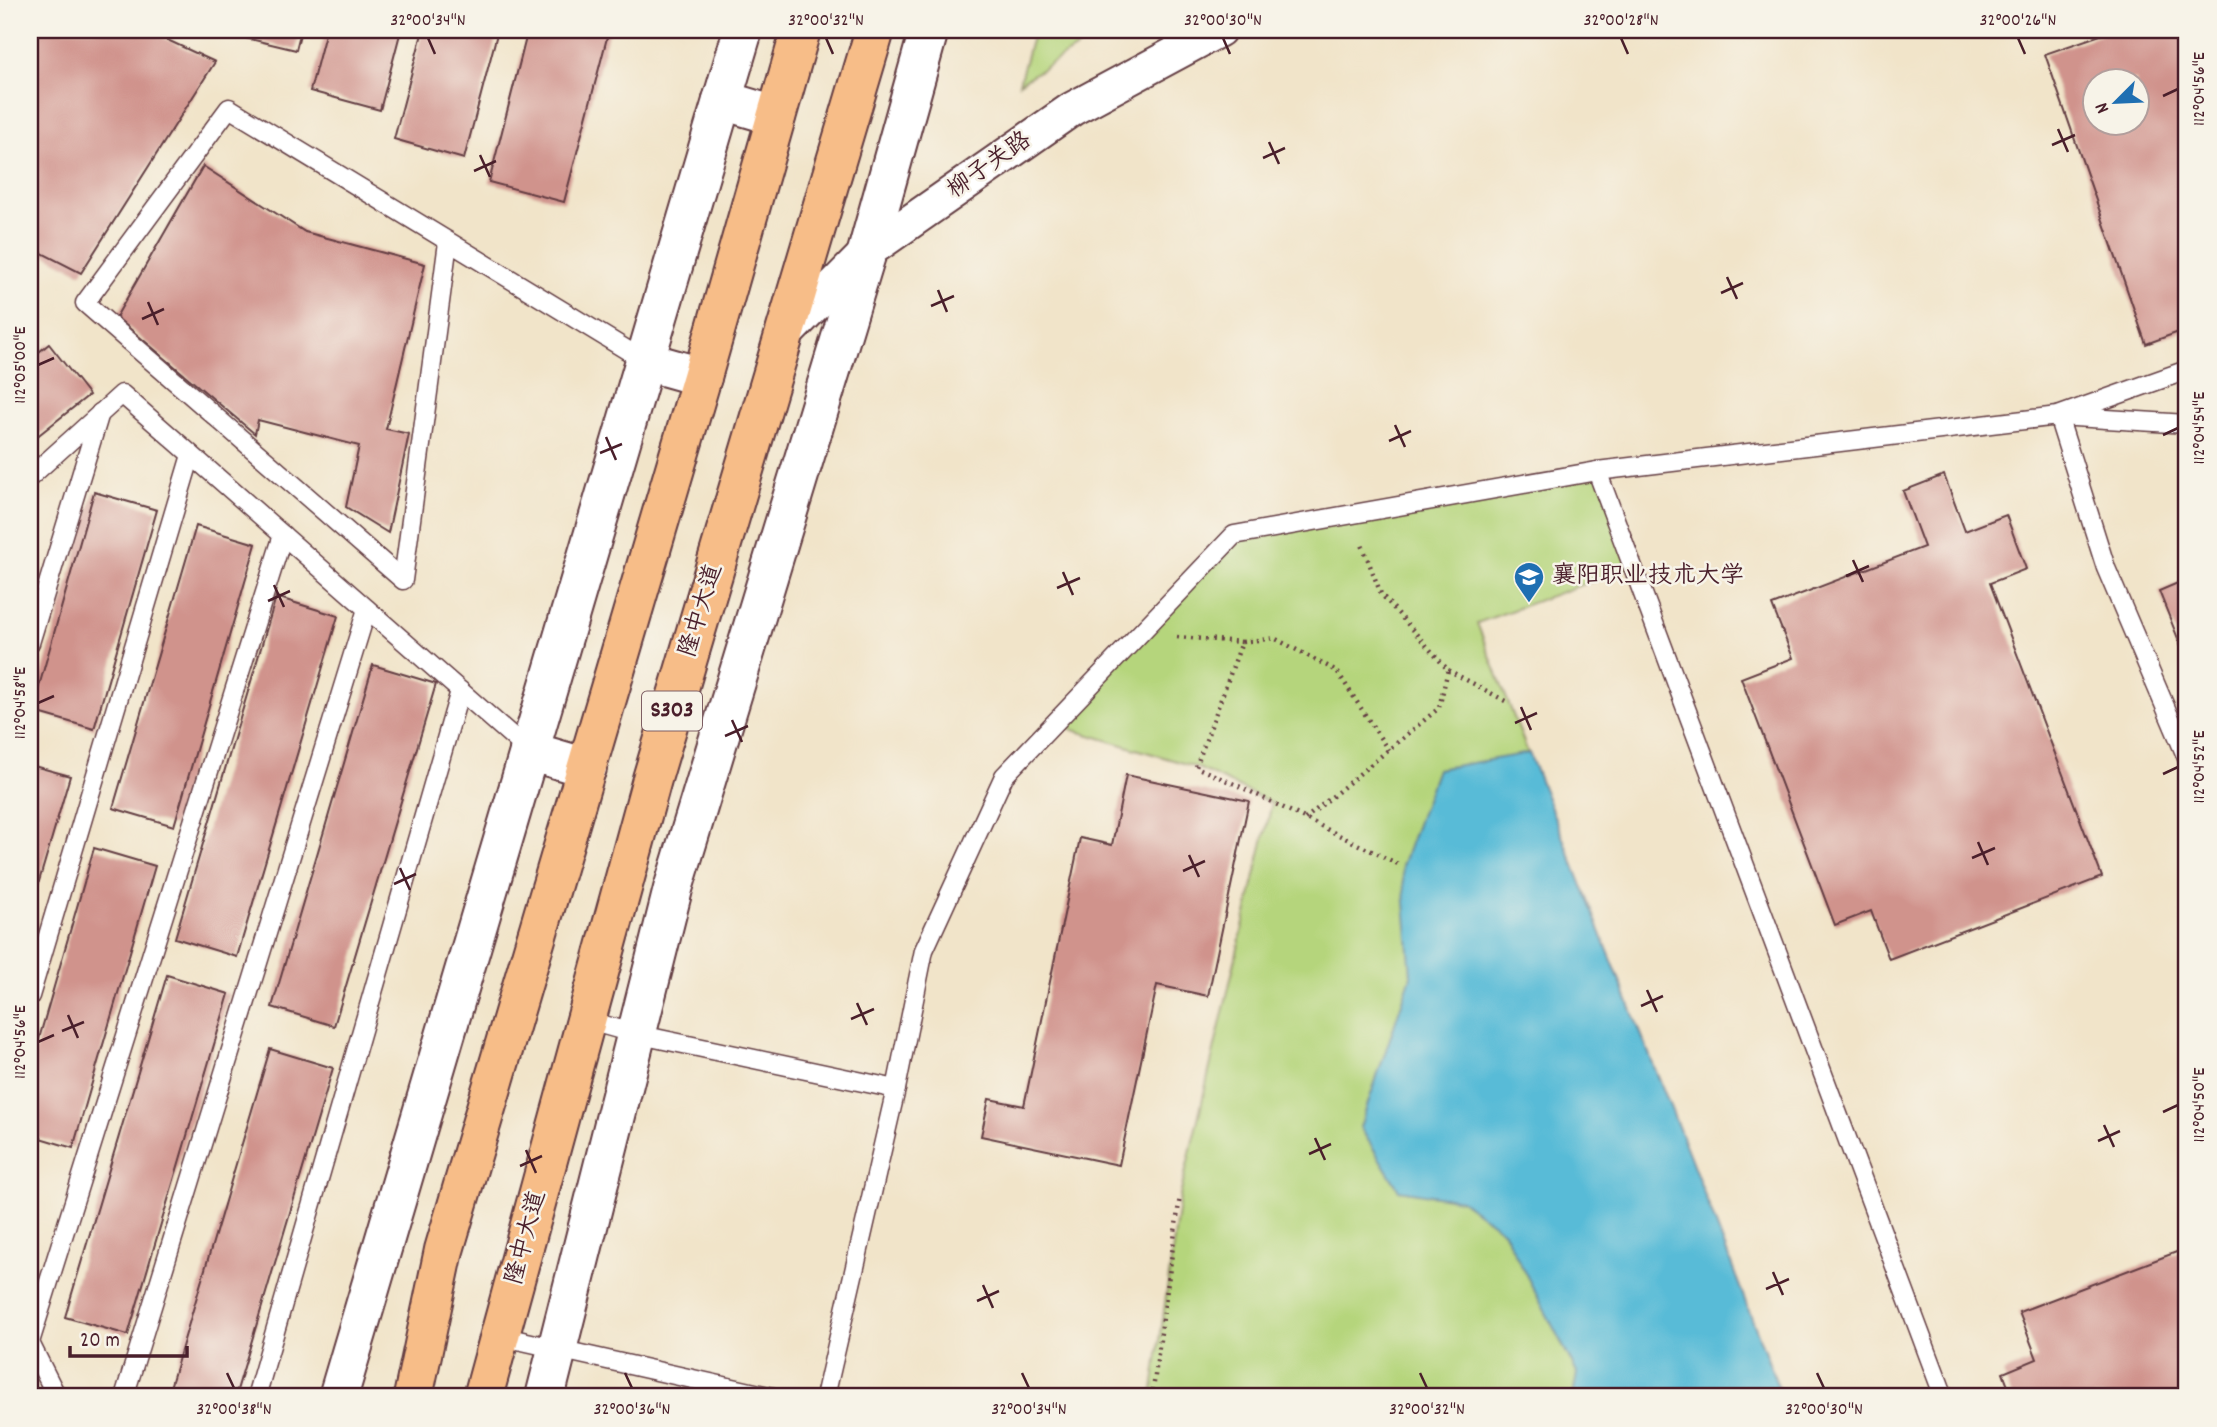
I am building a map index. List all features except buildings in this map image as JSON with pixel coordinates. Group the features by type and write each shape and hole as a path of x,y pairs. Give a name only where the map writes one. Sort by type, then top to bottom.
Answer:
{"main road":[{"name":"S303","path":"413,1397 444,1250 702,377 801,30"},
{"name":"隆中大道","path":"483,1397 652,779 875,30"}],"street":[{"path":"338,1397 743,30"},
{"path":"545,1397 673,889 867,252 929,30"},
{"name":"柳子关路","path":"785,335 867,252 1073,109 1219,30"},
{"path":"722,100 776,116"},
{"path":"645,361 702,377"},
{"path":"529,751 587,768"}],"lane":[{"path":"448,242 403,580 85,303 229,107 645,361"},
{"path":"2058,416 2187,370"},
{"path":"30,477 122,394 529,751"},
{"path":"30,643 100,414"},
{"path":"2058,416 2106,568 2187,758"},
{"path":"825,1397 896,1089 924,950 1004,776 1234,535 1597,471 2058,416 2187,424"},
{"path":"30,996 191,455"},
{"path":"1597,471 1944,1397"},
{"path":"60,1397 54,1391 30,1342 282,535"},
{"path":"124,1397 367,609"},
{"path":"256,1397 460,691"},
{"path":"586,1020 636,1034 896,1089"},
{"path":"500,1336 773,1397"}],"path":[{"path":"1351,514 1381,594 1448,670 1509,703"},
{"path":"1138,635 1242,642 1274,638 1337,671 1388,750"},
{"path":"1242,642 1196,767 1402,866"},
{"path":"1305,819 1439,708 1448,670"},
{"path":"1152,1397 1180,1196"}],"green space":[{"path":"1034,30 1106,30 1019,83"},
{"path":"1597,471 1633,566 1477,623 1781,1397 1152,1397 1180,1196 1272,803 1196,767 1053,724 1234,535"}],"water":[{"path":"1529,753 1689,1154 1782,1397 1573,1397 1577,1373 1504,1232 1461,1200 1399,1190 1360,1127 1411,976 1402,866 1437,769"}],"place":[{"name":"襄阳职业技术大学","path":"1529,604"}]}
